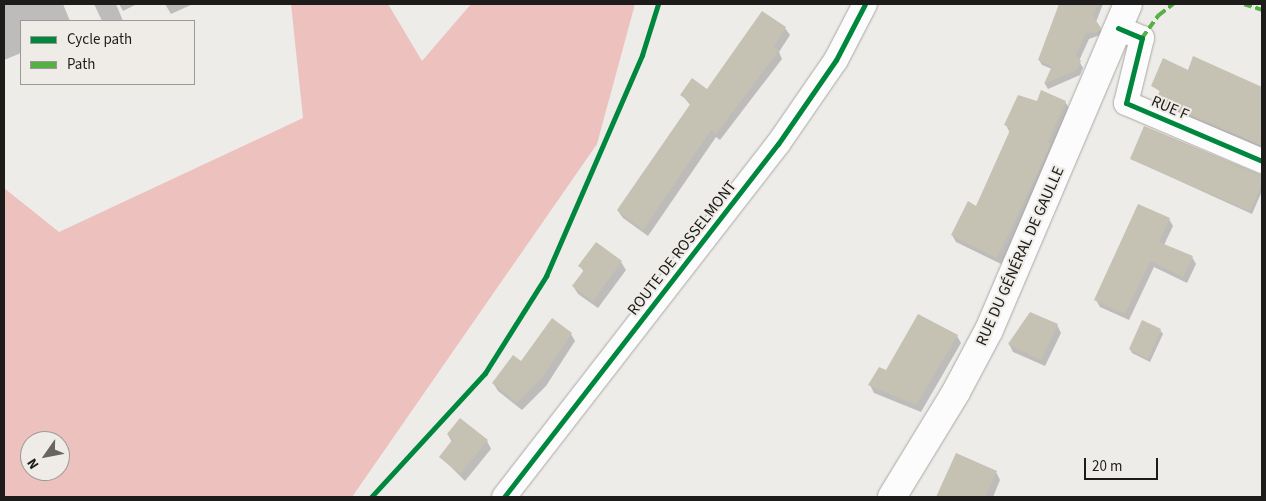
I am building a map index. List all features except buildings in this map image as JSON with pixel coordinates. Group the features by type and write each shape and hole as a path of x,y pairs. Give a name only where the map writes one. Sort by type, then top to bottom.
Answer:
{"main road":[{"name":"RUE DU GÉNÉRAL DE GAULLE","path":"892,497 956,392 989,330 1123,16"}],"street":[{"name":"ROUTE DE ROSSELMONT","path":"504,497 778,144 836,60 865,4"},
{"name":"RUE F","path":"1123,16 1142,38 1126,103 1262,161"}],"shaded area":[{"path":"291,4 388,4 422,61 471,4 635,4 597,144 352,497 4,497 4,188 59,232 303,118"}],"marked path":[{"path":"1142,38 1159,15 1173,4"},
{"path":"1244,4 1262,10"}],"cycle path":[{"path":"371,497 485,373 546,276 642,55 658,4"},
{"path":"504,497 778,144 836,60 865,4"},
{"path":"1118,28 1142,38 1126,103 1262,161"}]}
